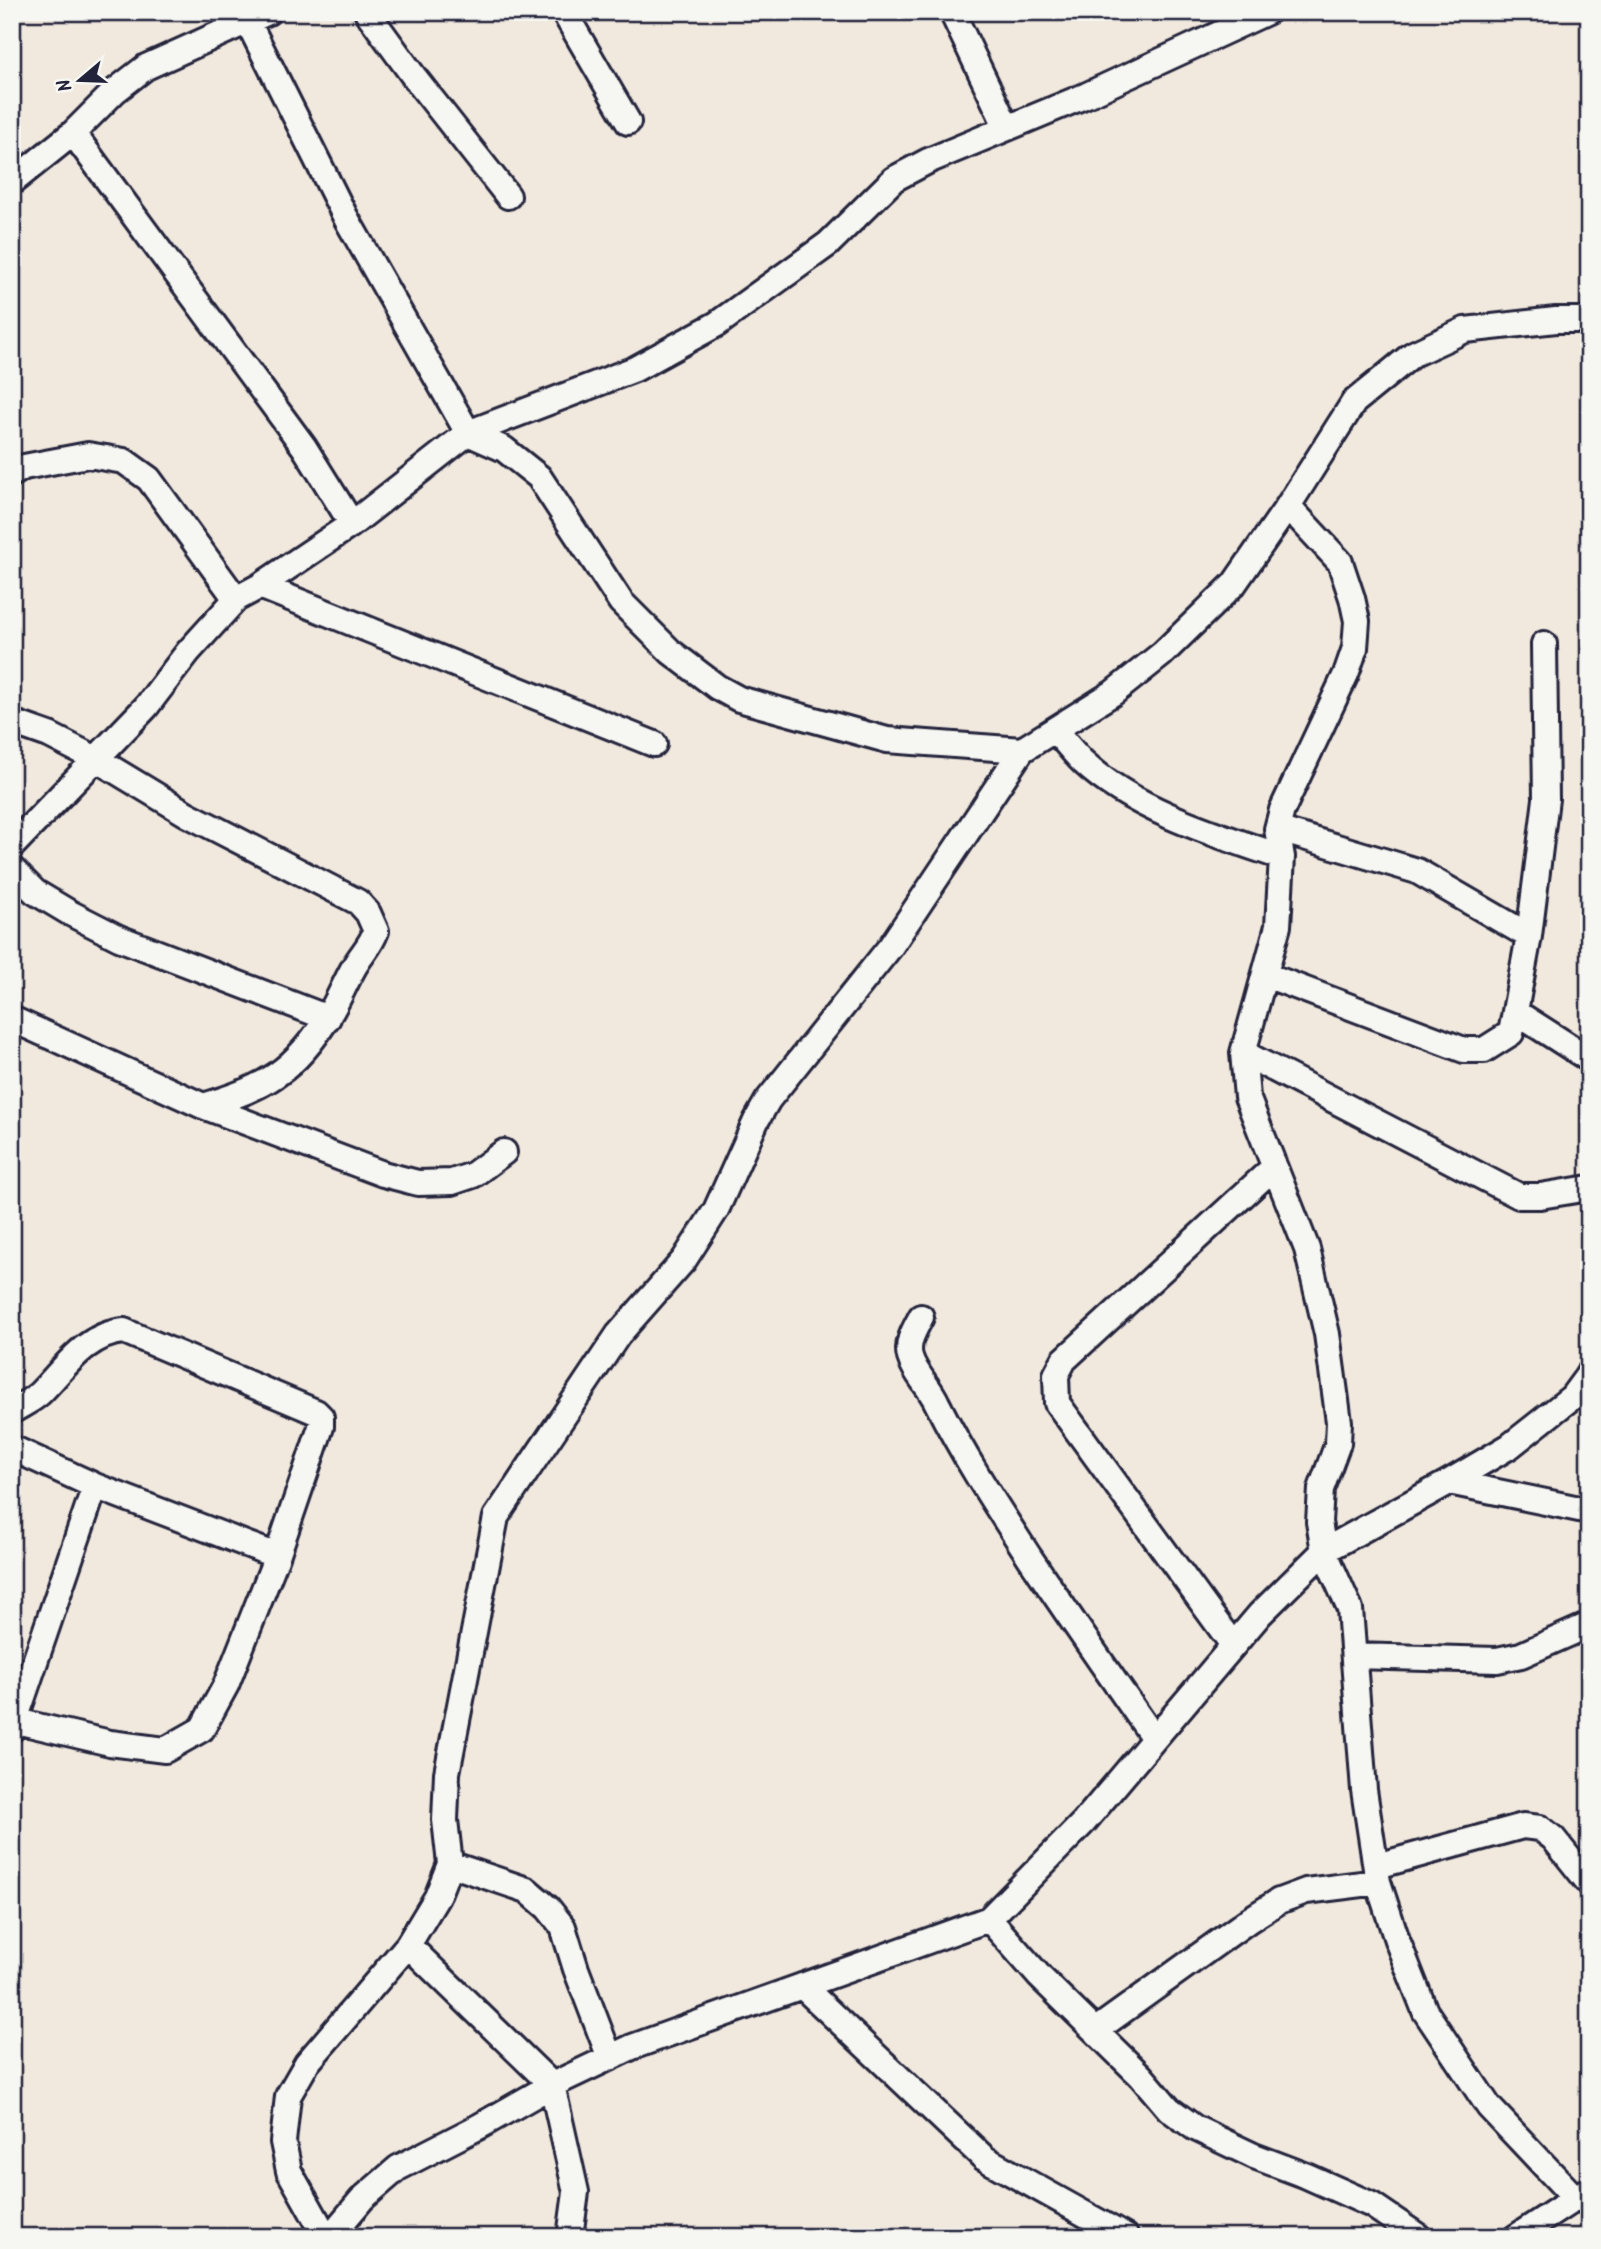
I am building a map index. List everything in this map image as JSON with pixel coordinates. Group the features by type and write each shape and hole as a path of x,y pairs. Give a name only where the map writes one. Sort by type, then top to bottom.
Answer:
{"street":[{"path":"367,12 508,196"},
{"path":"564,12 628,122"},
{"path":"951,12 1007,128"},
{"path":"12,846 146,707 188,652 236,599 260,586 352,524 468,433 635,369 717,324 828,244 894,179 929,161 1267,12"},
{"path":"12,182 146,67 258,17 346,218 468,433 504,449 540,477 621,602 671,652 717,687 739,699 887,740 1022,750"},
{"path":"72,133 304,447 352,524"},
{"path":"1589,320 1556,320 1465,330 1413,354 1354,402 1288,506 1234,584 1162,654 1113,693 1022,750 891,946 768,1100 716,1210 684,1260 618,1335 496,1517 447,1773 445,1819 450,1864 437,1897 408,1945 307,2063 288,2096 283,2142 289,2171 328,2237 362,2199 398,2168 552,2085 632,2048 989,1919 1084,1822 1260,1615 1324,1552 1510,1446 1572,1397 1589,1374"},
{"path":"12,474 24,467 88,455 124,461 149,479 236,599"},
{"path":"1288,506 1340,562 1357,621 1355,648 1346,674 1290,789 1277,829 1282,857 1278,926 1243,1053 1247,1097 1307,1249 1326,1334 1339,1422 1338,1443 1321,1489 1319,1522 1324,1552 1350,1609 1364,1790 1377,1874 1397,1940 1431,2022 1489,2107 1581,2193 1516,2237"},
{"path":"260,586 654,744"},
{"path":"1266,975 1464,1050 1484,1050 1511,1033 1517,1013 1529,936 1546,799 1544,644"},
{"path":"12,722 50,735 96,759 187,814 358,902 376,930 371,945 354,966 328,1018 290,1067 239,1096 203,1106"},
{"path":"1055,730 1084,762 1114,786 1198,829 1282,857"},
{"path":"1277,829 1417,871 1529,936"},
{"path":"12,869 35,892 70,914 119,938 328,1018"},
{"path":"1517,1013 1589,1059"},
{"path":"12,1019 203,1106 355,1164 418,1183 452,1182 473,1175 504,1152"},
{"path":"1243,1053 1519,1196 1540,1196 1589,1188"},
{"path":"1233,1645 1057,1403 1056,1375 1064,1360 1273,1168"},
{"path":"921,1317 909,1342 910,1357 919,1376 1003,1517 1154,1738"},
{"path":"12,1411 38,1395 67,1362 91,1342 108,1332 124,1331 316,1412 321,1418 321,1427 277,1556 226,1685 202,1729 165,1750 110,1743 13,1723 95,1486"},
{"path":"12,1448 95,1486 277,1556"},
{"path":"1449,1482 1589,1511"},
{"path":"1354,1656 1497,1660 1521,1655 1589,1625"},
{"path":"1096,2031 1248,1920 1279,1901 1306,1891 1377,1874 1522,1826 1539,1828 1553,1838 1589,1883"},
{"path":"450,1864 527,1890 548,1908 563,1927 610,2058"},
{"path":"989,1919 1040,1977 1141,2076 1169,2109 1195,2129 1372,2204 1419,2237"},
{"path":"408,1945 552,2085 576,2192 570,2237"},
{"path":"802,1986 984,2158 1126,2237"}]}
